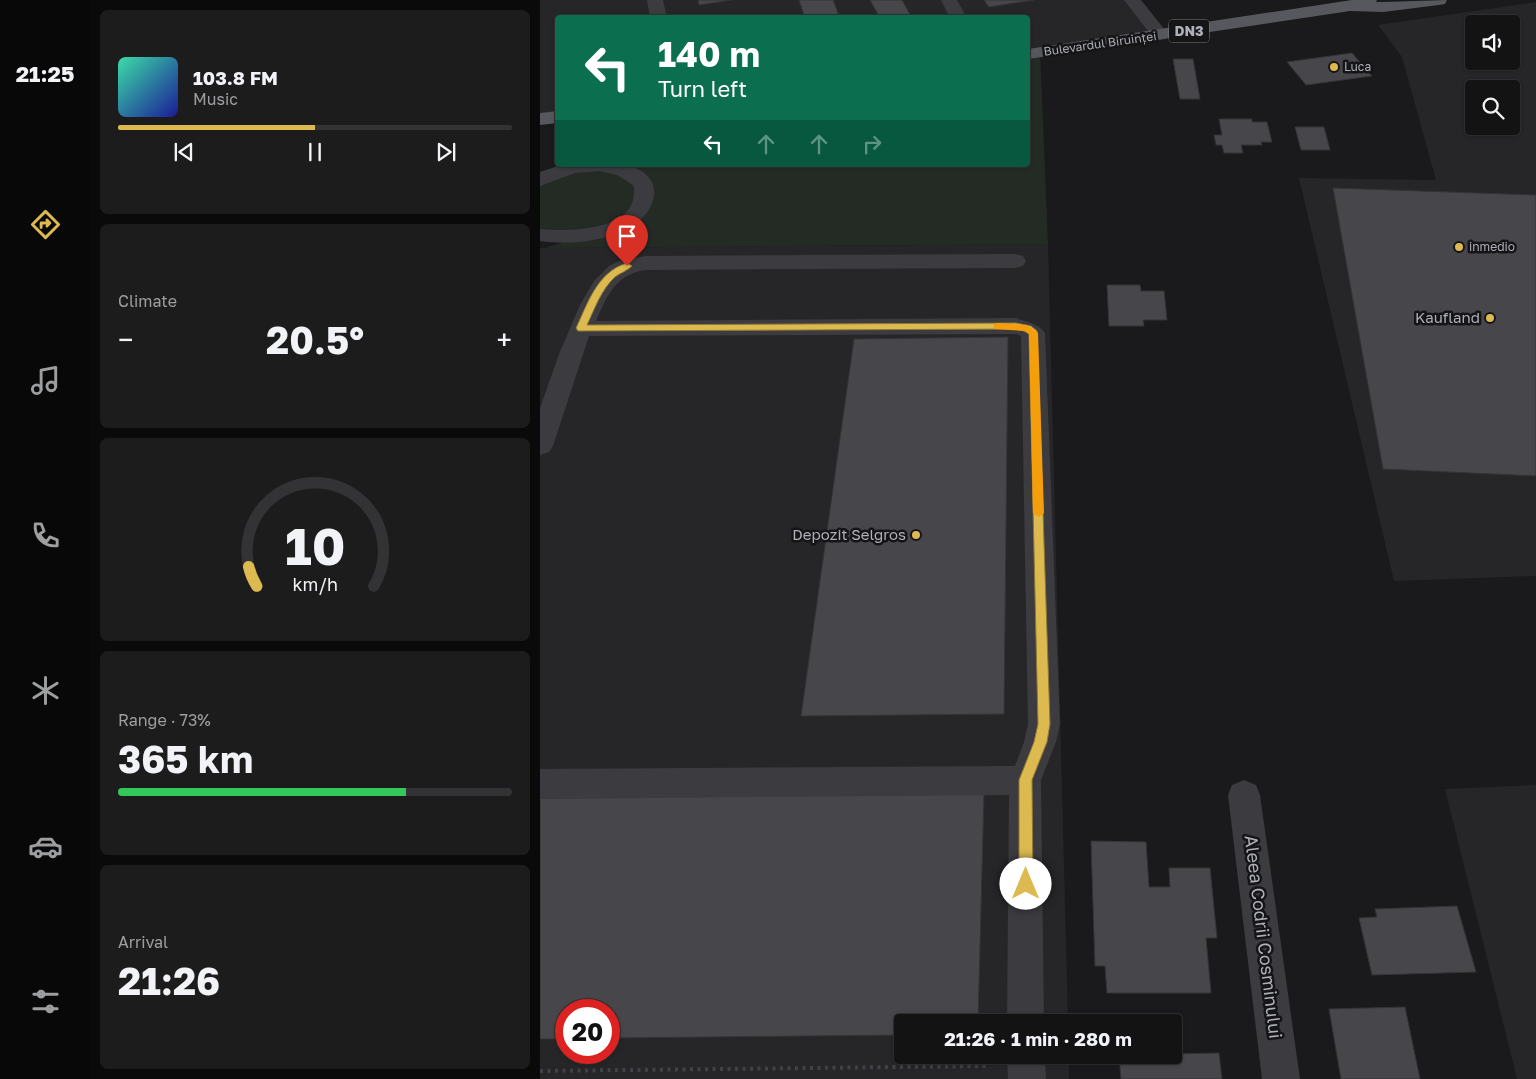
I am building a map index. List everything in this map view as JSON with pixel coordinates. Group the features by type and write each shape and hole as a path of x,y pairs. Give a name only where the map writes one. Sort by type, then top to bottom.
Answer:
{"main road":[{"name":"Bulevardul Biruinței","path":"1030,54 1160,36 1350,6 1369,0"},
{"name":"Bulevardul Biruinței","path":"1350,6 1383,7 1439,0"},
{"path":"540,119 555,117"},
{"path":"540,133 555,130"}],"street":[{"path":"655,0 658,15"},
{"path":"949,0 957,15"},
{"path":"1132,0 1160,36"},
{"path":"549,170 581,167"},
{"path":"540,250 576,238 599,233 620,225 635,214 644,201 646,189 639,178 627,170 612,167"},
{"path":"540,235 576,238"},
{"path":"540,446 581,328 596,295 604,282 614,273 627,266 1015,261"},
{"path":"581,328 1016,326 1027,328 1034,333 1044,724 1040,742 1026,780 1026,1014"},
{"path":"540,784 1026,780"},
{"name":"Aleea Codrii Cosminului","path":"1244,795 1281,1079"}],"path":[{"path":"540,1071 1027,1067"}],"shaded area":[{"path":"540,0 1132,0 1160,35 1030,54 1030,15 555,15 555,112 540,114"},
{"path":"1536,2 1536,576 1394,581 1299,178 1436,180 1402,57 1378,25"},
{"path":"1040,52 1048,244 545,248 574,239 540,235 540,180 600,167 1030,167 1030,54"},
{"path":"1048,244 1068,1014 894,1014 894,1064 1069,1064 1069,1079 540,1079 540,248"},
{"path":"1536,785 1536,1079 1517,1079 1445,789"}],"building":[{"path":"698,0 732,0 699,5"},
{"path":"799,0 833,0 839,15 804,15"},
{"path":"870,0 902,0 910,15 878,15"},
{"path":"984,0 1034,0 989,7"},
{"path":"1352,53 1372,76 1306,85 1287,62"},
{"path":"1173,59 1193,59 1200,99 1180,99"},
{"path":"1219,119 1252,119 1252,122 1267,122 1272,142 1261,142 1262,145 1241,145 1243,153 1224,153 1222,145 1216,145 1214,135 1222,135"},
{"path":"1295,127 1324,127 1330,150 1301,150"},
{"path":"1333,188 1536,195 1536,476 1383,469"},
{"path":"1107,285 1140,285 1141,291 1164,291 1167,320 1143,320 1144,326 1109,326"},
{"name":"Depozit Selgros","path":"1008,337 1004,714 801,716 854,339"},
{"path":"984,794 978,1014 894,1014 894,1035 620,1038 620,999 555,999 555,1039 540,1039 540,798"},
{"path":"1091,841 1146,842 1149,887 1170,887 1169,868 1210,868 1217,938 1206,938 1211,993 1107,993 1105,966 1095,966"},
{"path":"1457,906 1476,972 1372,975 1359,918 1377,917 1375,909"},
{"path":"1405,1007 1420,1079 1341,1079 1329,1009"},
{"path":"1219,1053 1222,1079 1121,1079 1120,1064 1182,1064 1182,1054"}],"slow traffic":[{"path":"998,326 1027,328 1034,333 1039,513"}],"place":[{"name":"Luca","path":"1334,67"},
{"name":"inmedio","path":"1459,247"},
{"name":"Kaufland","path":"1490,318"},
{"name":"Depozit Selgros","path":"916,535"}],"route":[{"path":"627,266 614,273 604,282 581,328 1016,326 1027,328 1034,333 1044,724 1040,742 1026,780 1026,884"}]}
